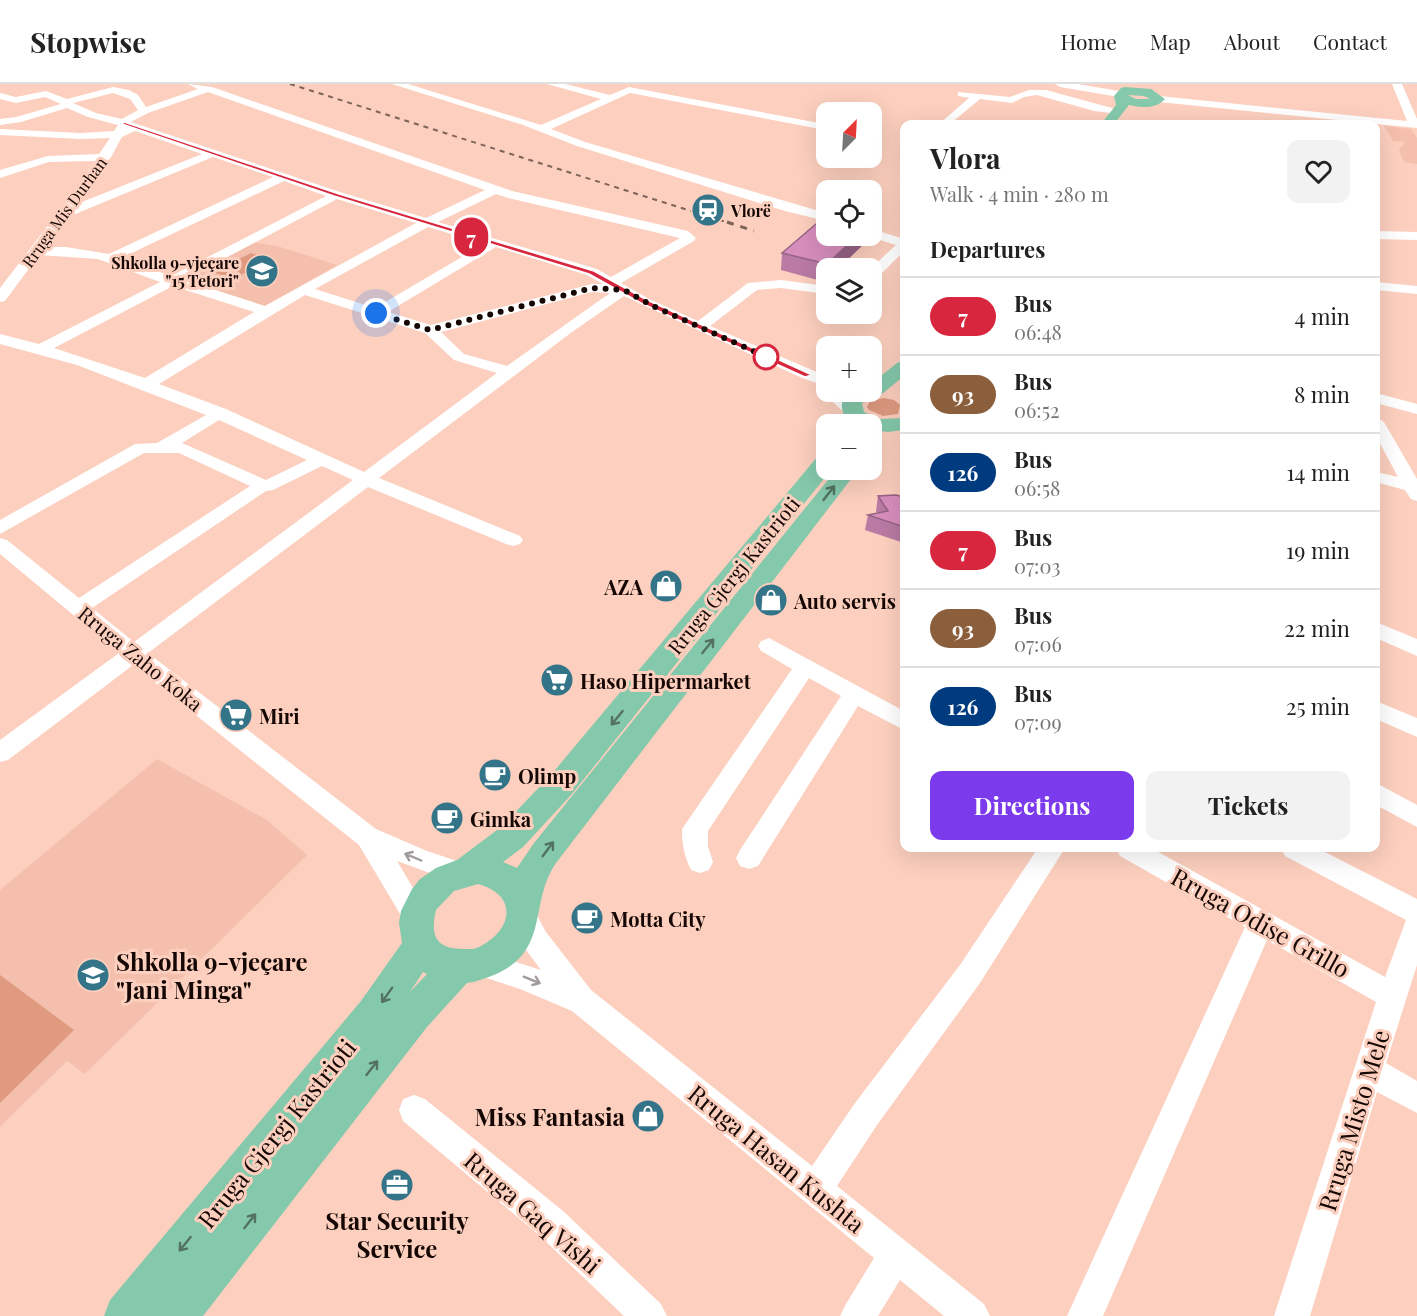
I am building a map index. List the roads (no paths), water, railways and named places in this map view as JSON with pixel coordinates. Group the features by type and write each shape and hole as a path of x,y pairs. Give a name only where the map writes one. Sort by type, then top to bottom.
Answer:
{"main road":[{"path":"1126,100 1135,110 1155,95"},
{"path":"1110,120 1126,100 1155,95"},
{"path":"882,383 900,371"},
{"path":"882,391 900,394"},
{"name":"Rruga Gjergj Kastrioti","path":"463,872 512,837 546,803 816,473"},
{"name":"Rruga Gjergj Kastrioti","path":"523,910 533,870 545,853 839,480"},
{"path":"477,870 498,873 514,884 523,910 516,938 491,960 470,966 440,963 425,954 418,931 419,906 432,889 463,872 477,870"},
{"name":"Rruga Gjergj Kastrioti","path":"126,1316 374,1014 418,931"},
{"name":"Rruga Gjergj Kastrioti","path":"175,1316 414,1014 470,966"}],"street":[{"path":"0,753 510,372 618,286 689,238 683,234 494,190 193,84"},
{"path":"397,84 541,129 581,144 816,214"},
{"path":"552,84 611,98"},
{"path":"587,92 599,84"},
{"path":"1060,84 1126,100"},
{"path":"1380,122 1415,124 1397,84"},
{"path":"122,129 144,111 208,89"},
{"path":"0,115 113,90 125,92 134,97 144,111"},
{"path":"541,129 629,90 815,125"},
{"path":"962,94 1012,100 1022,92 1034,91 1065,97 1084,106 1126,100"},
{"path":"0,105 40,94 64,102 122,129"},
{"path":"1155,95 1347,120"},
{"path":"0,96 16,100"},
{"path":"949,120 978,96"},
{"path":"0,122 38,114 64,102"},
{"path":"38,114 65,126 64,135"},
{"path":"0,132 64,135 138,128 336,195 580,268 699,327 816,378"},
{"name":"Rruga Mis Durhan","path":"0,298 64,214 122,129"},
{"path":"64,214 211,154"},
{"path":"0,174 48,159 105,157"},
{"path":"111,258 283,177"},
{"path":"147,384 265,311 426,223 494,190"},
{"path":"41,349 336,195"},
{"path":"882,236 900,243"},
{"path":"1380,236 1417,236"},
{"path":"376,313 494,243"},
{"path":"882,265 900,248"},
{"path":"35,251 84,252 111,258 172,281 265,311"},
{"path":"699,327 753,285 782,284 816,289"},
{"path":"430,330 592,288 618,286"},
{"path":"1380,286 1417,290"},
{"path":"305,290 430,330 459,357 510,372"},
{"path":"0,339 41,349 147,384 220,413 321,460 513,540"},
{"path":"808,375 816,381"},
{"path":"1380,399 1417,409"},
{"path":"840,402 850,414"},
{"path":"161,448 220,413"},
{"path":"1380,429 1415,489"},
{"path":"0,528 141,448 182,448 267,486 321,460"},
{"path":"1380,478 1415,489"},
{"path":"78,608 262,485"},
{"name":"Rruga Zaho Koka","path":"0,544 367,837"},
{"path":"1380,631 1417,648"},
{"path":"769,646 900,719"},
{"path":"700,862 694,835 695,829 806,666"},
{"path":"750,858 855,693"},
{"path":"1380,712 1417,729"},
{"path":"1380,795 1417,817"},
{"path":"367,837 421,860 463,872"},
{"path":"367,837 418,931"},
{"path":"816,1188 866,1114 970,974 1049,852"},
{"name":"Rruga Odise Grillo","path":"1136,852 1392,996"},
{"path":"1302,852 1417,912"},
{"path":"523,910 536,941 581,1000"},
{"path":"1085,1316 1261,922"},
{"name":"Rruga Misto Mele","path":"1292,1316 1392,996 1417,925"},
{"path":"470,966 523,976 581,1000"},
{"name":"Rruga Hasan Kushta","path":"581,1000 972,1316"},
{"path":"1369,1070 1417,1098"},
{"name":"Rruga Gaq Vishi","path":"414,1110 551,1223 649,1316"},
{"path":"858,1316 896,1255"}],"railway":[{"path":"290,84 732,224"},
{"path":"727,222 754,231"}],"place":[{"name":"Vlorë","path":"708,210"},
{"name":"Shkolla 9-vjeçare \"15 Tetori\"","path":"262,271"},
{"name":"AZA","path":"666,586"},
{"name":"Auto servis","path":"771,600"},
{"name":"Haso Hipermarket","path":"557,680"},
{"name":"Miri","path":"236,715"},
{"name":"Olimp","path":"495,775"},
{"name":"Gimka","path":"447,818"},
{"name":"Motta City","path":"587,918"},
{"name":"Shkolla 9-vjeçare \"Jani Minga\"","path":"93,975"},
{"name":"Miss Fantasia","path":"648,1116"},
{"name":"Star Security Service","path":"397,1185"}]}
